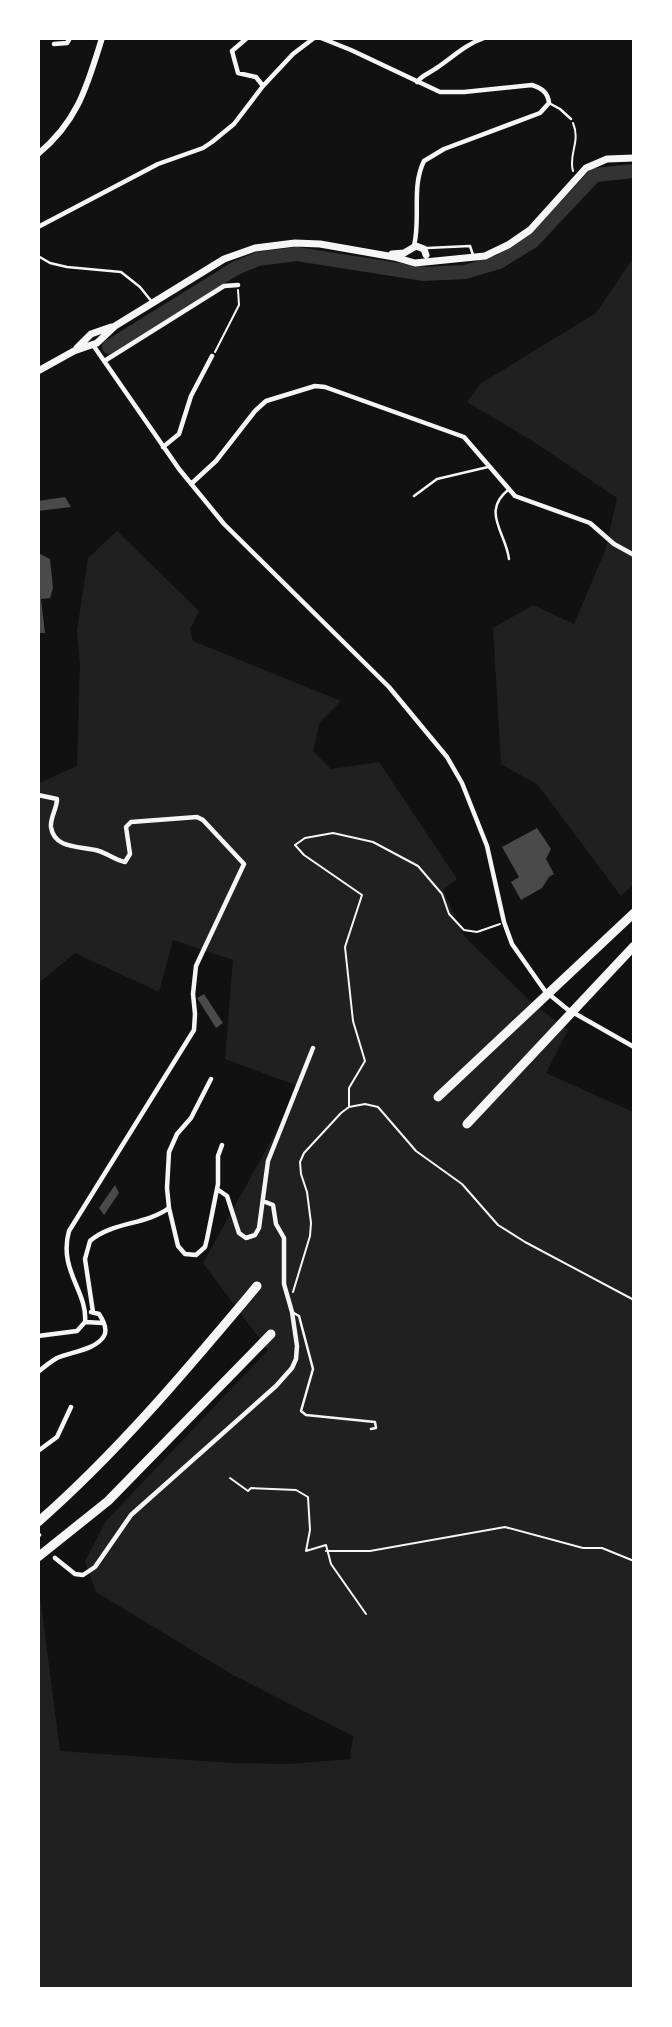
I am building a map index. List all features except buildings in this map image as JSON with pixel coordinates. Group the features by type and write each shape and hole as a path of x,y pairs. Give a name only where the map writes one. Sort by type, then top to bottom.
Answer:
{"highway":[{"path":"438,1097 634,913"},
{"path":"467,1124 634,946"},
{"path":"38,1522 61,1503 154,1408 257,1286"},
{"path":"38,1557 108,1501 271,1334"}],"main road":[{"path":"385,255 419,252 452,260 495,253 541,220 592,164 607,159 634,158"},
{"path":"38,371 94,340 224,259 255,248 282,243 309,243 411,261 408,256 419,252"}],"street":[{"path":"54,44 67,43 70,38"},
{"path":"38,154 52,142 76,112 102,38"},
{"path":"247,38 232,51 237,73 256,77 263,86"},
{"path":"38,227 169,159 203,148 234,124 263,86 293,54 314,38"},
{"path":"321,38 446,93 532,85 545,92 549,103 540,113 444,149 425,161 417,187 419,252"},
{"path":"331,38 341,46"},
{"path":"417,82 421,76 435,70 457,52 484,38"},
{"path":"106,360 224,286 238,285"},
{"path":"94,340 163,447 191,484 225,524 389,687 447,757 462,783 487,846 504,922 512,944 545,991 567,1009 634,1047"},
{"path":"163,447 179,434 191,396 212,356"},
{"path":"191,484 216,461 266,401 316,386 325,387 464,437 508,490 519,499 590,523 614,544 634,555"},
{"path":"38,794 57,799 52,831 60,842 71,846 102,852 125,862 130,858 126,827 131,822 197,817 244,863 197,966 193,986 196,1023 194,1030 69,1231 66,1247 68,1264 85,1313 85,1322 77,1331 38,1336"},
{"path":"217,1189 227,1196 237,1229 242,1236 250,1237 257,1233 268,1161 313,1048"},
{"path":"211,1079 191,1118 177,1134 169,1153 169,1208 181,1251 190,1256 196,1255 205,1247 217,1189 218,1156 222,1145"},
{"path":"55,1558 75,1574 83,1575 95,1567 131,1515 276,1386 292,1368 297,1346 284,1284 284,1238 276,1224 273,1205 263,1201"},
{"path":"93,1312 85,1259 90,1241 95,1236 144,1221 169,1208"},
{"path":"38,1372 57,1359 102,1339 105,1331 99,1314 85,1313"},
{"path":"85,1322 104,1323"},
{"path":"38,1451 57,1437 71,1408"}],"lane":[{"path":"549,103 571,119"},
{"path":"419,252 431,247 470,246 474,258"},
{"path":"38,256 50,263 121,272 140,287 152,302"},
{"path":"414,496 437,479 489,466"},
{"path":"508,490 497,502 495,513 509,559"},
{"path":"292,1312 299,1316 313,1369 301,1411 306,1415 375,1422 376,1428 370,1429"}],"path":[{"path":"572,165 577,134 574,125"},
{"path":"212,356 239,305 238,285"},
{"path":"349,1107 349,1088 365,1061 353,1021 345,947 362,895 304,855 295,845 305,838 333,833 373,842 423,870 442,894 449,915 464,930 477,932 504,922"},
{"path":"288,1299 295,1289 310,1236 311,1223 300,1162 311,1145 349,1107 365,1104 379,1107 416,1151 462,1184 498,1225 634,1300"},
{"path":"230,1478 248,1491 251,1488 296,1490 308,1497 310,1530 306,1551 326,1545 331,1564 366,1614"},
{"path":"326,1551 370,1551 505,1527 583,1548 603,1548 634,1561"}],"shaded area":[{"path":"633,258 634,884 621,896 538,785 501,764 493,628 533,605 574,624 605,551 617,498 531,440 467,402 480,384 596,313"},
{"path":"117,531 199,611 190,629 193,641 341,701 320,722 313,751 331,769 379,762 457,879 443,890 464,936 530,1001 568,1030 546,1073 633,1112 633,1988 39,1988 38,1580 60,1751 232,1763 288,1764 350,1759 353,1736 233,1675 96,1592 85,1561 106,1521 268,1350 203,1263 301,1087 225,1059 233,960 173,940 159,992 75,953 39,983 39,783 77,766 80,664 77,631 88,558"}],"waterway":[{"path":"109,347 236,268 258,259 297,254 424,274 465,272 499,262 533,241 595,175 634,171"}]}
